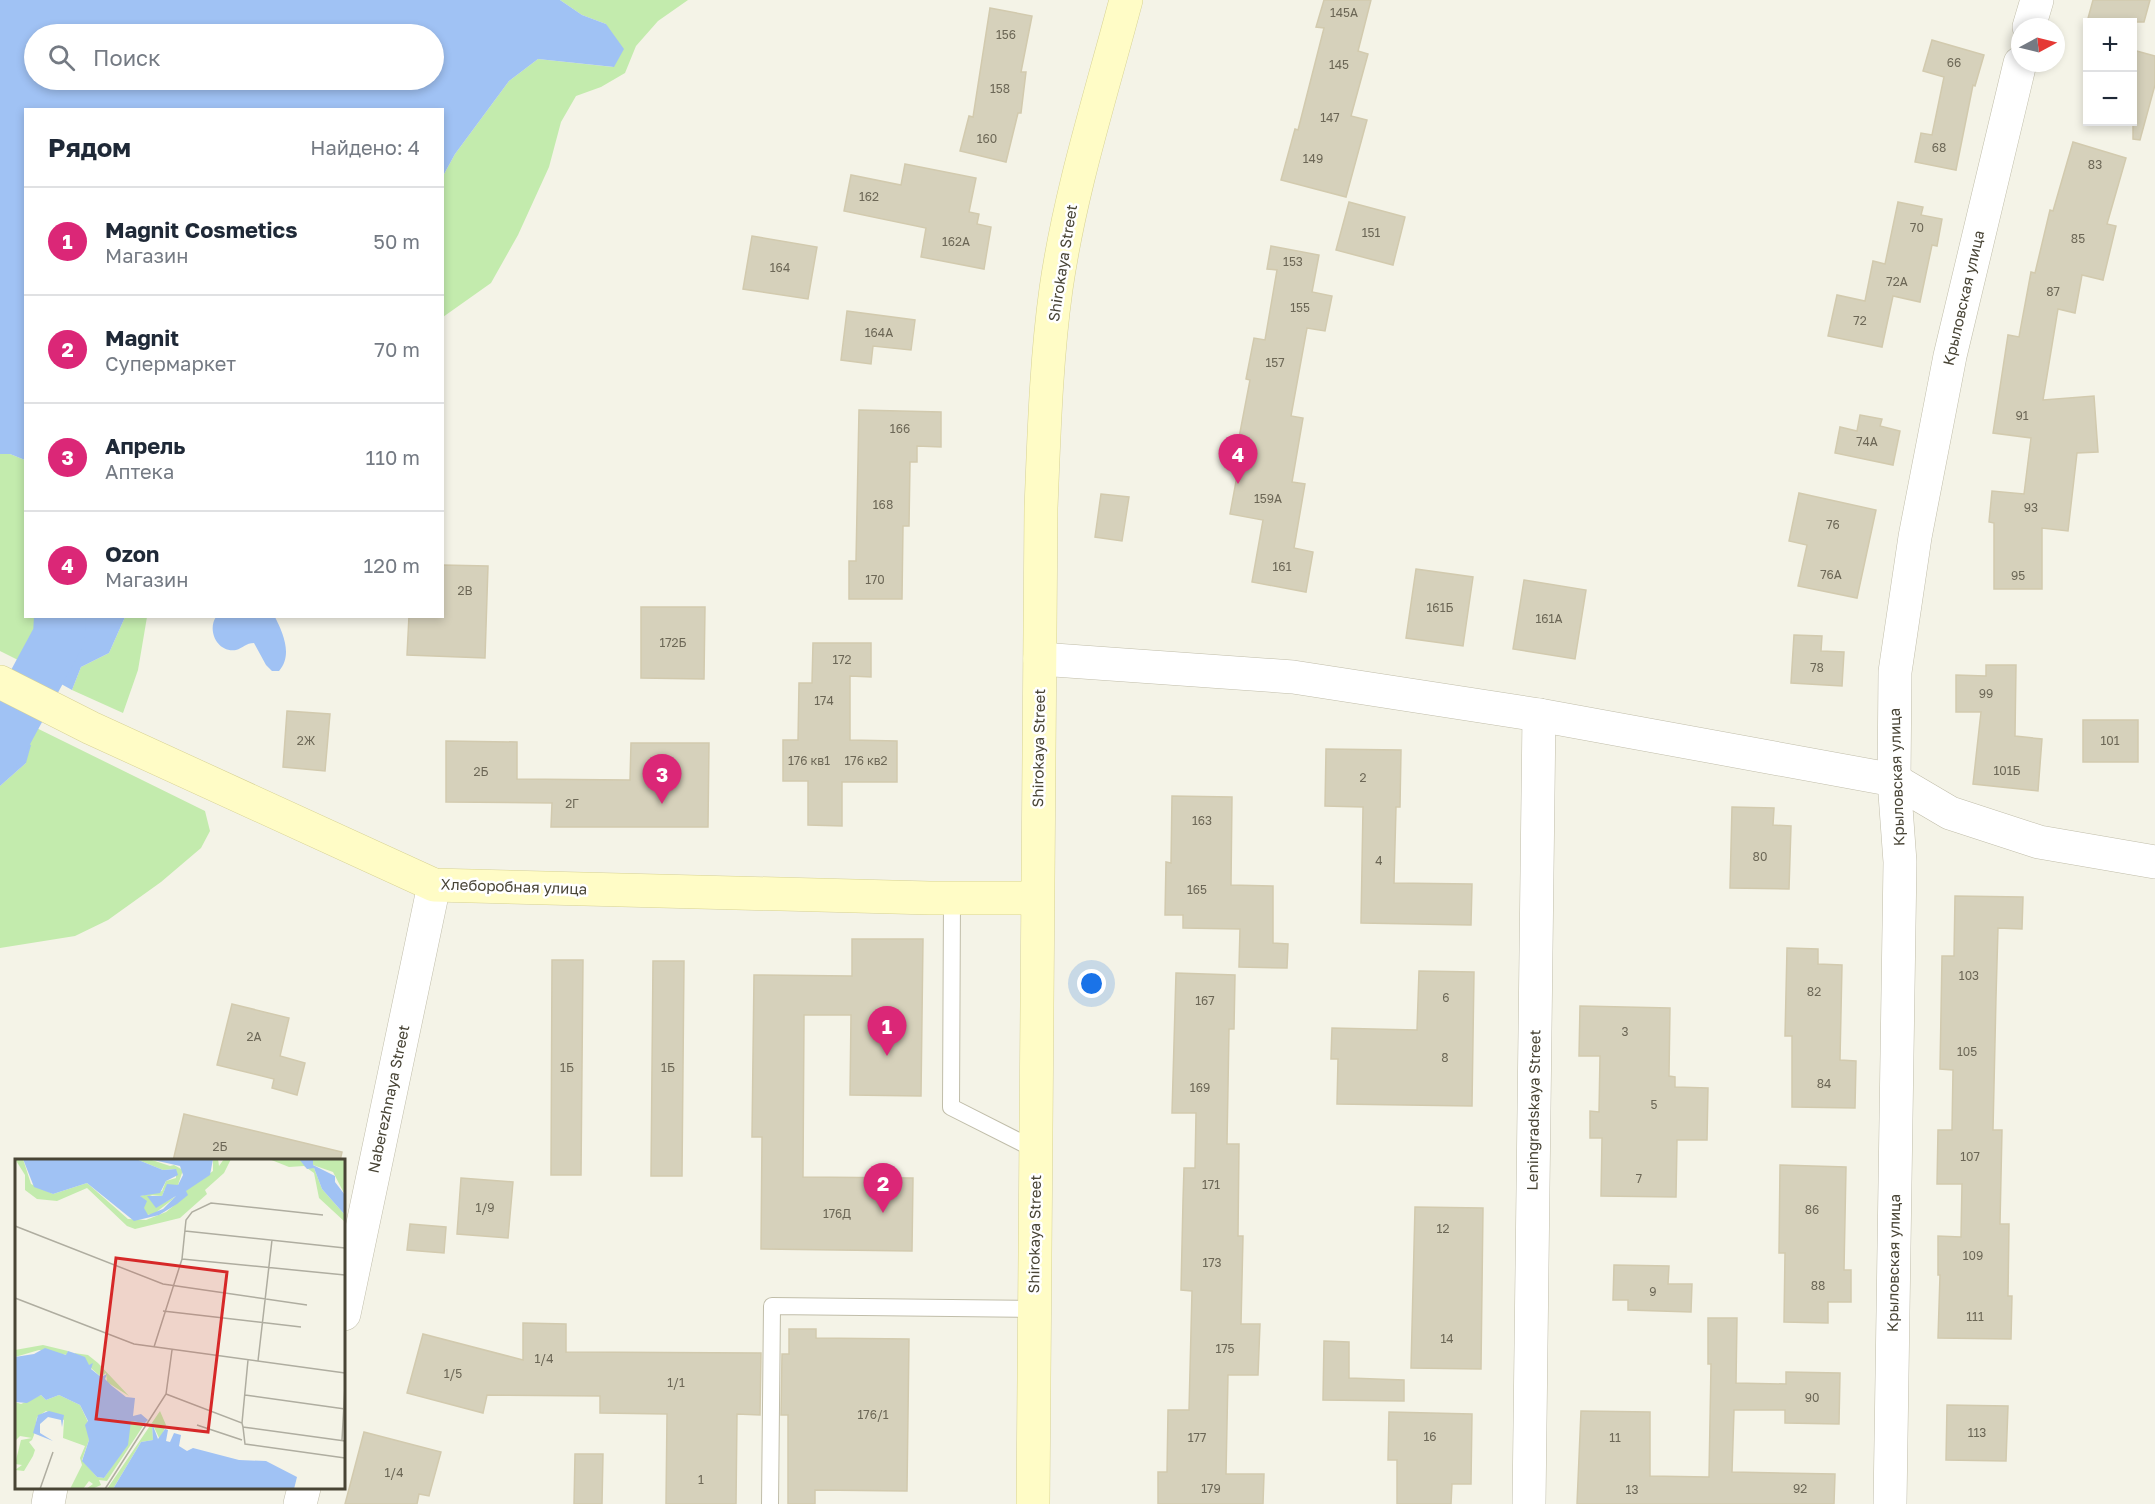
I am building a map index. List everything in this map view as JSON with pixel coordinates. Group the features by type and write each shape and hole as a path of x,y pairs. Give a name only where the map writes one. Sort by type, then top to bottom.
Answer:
{"street":[{"name":"Shirokaya Street","path":"1032,1504 1036,898 1042,484 1047,377 1056,289 1071,211 1125,0"},
{"path":"2032,18 2037,0"},
{"name":"Крыловская улица","path":"1890,1504 1900,862 1894,780 1895,672 1915,537 1950,356 2018,72"},
{"path":"1040,659 1293,677 1539,715 1894,780 1950,813 2039,842 2155,862"},
{"name":"Хлеборобная улица","path":"0,682 91,728 434,885 952,898 1036,898"},
{"name":"Leningradskaya Street","path":"1529,1504 1539,715"},
{"name":"Naberezhnaya Street","path":"345,1309 434,885"},
{"path":"48,1504 51,1489"},
{"path":"300,1504 304,1489"}],"lane":[{"path":"952,898 951,1107 1036,1150"},
{"path":"770,1504 772,1306 1035,1309"}],"green space":[{"path":"560,0 688,0 658,21 636,46 625,73 601,87 576,96 561,122 549,167 518,235 491,283 444,316 444,174 455,154 509,81 538,59 613,67 606,24 582,15"},
{"path":"0,454 10,454 24,460 24,618 39,618 18,660 0,651"},
{"path":"125,618 147,618 138,670 123,713 72,690 81,667 109,653"},
{"path":"0,710 205,811 210,831 201,848 161,882 108,920 75,936 0,948 0,786 26,763 20,740 0,743"}],"water":[{"path":"0,0 560,0 582,15 606,24 624,49 614,67 538,59 509,81 455,154 444,174 444,108 24,108 24,460 10,454 0,454"},
{"path":"39,618 125,618 109,653 81,667 72,690 18,660"},
{"path":"215,618 275,618 286,651 279,671 272,671 266,665 254,643 236,650 224,648 213,634"},
{"path":"20,740 31,745 26,763 0,786 0,743"}],"building":[{"path":"1324,0 1371,0 1358,51 1368,54 1351,116 1367,120 1346,197 1281,180 1295,129 1298,130 1324,28 1316,27"},
{"path":"2093,0 2150,0 2144,22 2137,22 2137,18 2088,18"},
{"path":"990,8 1032,16 1021,72 1026,72 1021,113 1018,113 1006,162 960,151 969,116 973,117"},
{"path":"1932,40 1984,55 1975,86 1973,85 1956,170 1915,162 1921,133 1932,135 1944,77 1923,71"},
{"path":"2137,51 2155,56 2155,85 2140,140 2133,139 2133,126 2137,126"},
{"path":"2073,142 2126,158 2107,224 2116,226 2103,280 2082,275 2075,313 2058,309 2043,400 2094,396 2098,452 2077,453 2068,531 2042,528 2042,589 1994,589 1994,523 1989,522 1992,491 2024,494 2031,438 1993,433 2008,335 2019,337 2031,272 2035,273 2050,210 2053,211"},
{"path":"905,164 976,178 969,212 979,214 977,224 991,227 984,269 921,257 926,228 844,211 851,175 901,185"},
{"path":"1349,202 1405,217 1393,265 1336,250"},
{"path":"1898,202 1923,207 1921,215 1942,219 1937,246 1932,245 1920,302 1893,296 1882,347 1828,336 1837,295 1865,301 1873,261 1885,264"},
{"path":"752,236 817,247 808,299 743,289"},
{"path":"1271,246 1319,255 1312,292 1332,296 1325,331 1307,328 1291,416 1303,418 1292,482 1305,484 1294,548 1313,552 1306,592 1252,582 1263,520 1230,514 1242,449 1237,448 1250,380 1246,379 1254,338 1265,340 1277,270 1267,269"},
{"path":"847,311 915,320 911,350 873,346 871,364 841,360"},
{"path":"859,410 941,412 941,447 917,446 917,462 910,462 909,526 903,526 902,599 849,599 849,561 856,561"},
{"path":"1860,415 1882,419 1880,426 1900,431 1893,465 1835,453 1840,427 1857,431"},
{"path":"1799,493 1876,510 1857,598 1798,586 1807,545 1789,541"},
{"path":"1101,494 1129,497 1122,541 1095,537"},
{"path":"444,565 488,566 485,658 407,655 409,618 444,618"},
{"path":"1416,569 1473,577 1463,646 1406,638"},
{"path":"1524,580 1586,590 1575,659 1513,649"},
{"path":"641,607 705,607 704,679 641,678"},
{"path":"1794,635 1822,636 1821,651 1844,652 1842,686 1791,683"},
{"path":"813,643 871,643 871,677 850,676 850,740 897,741 897,782 842,782 842,826 808,825 808,781 783,781 783,740 798,740 799,683 812,683"},
{"path":"1986,665 2016,665 2015,736 2042,739 2038,791 1973,784 1981,712 1956,712 1956,675 1986,676"},
{"path":"287,711 330,714 325,771 283,767"},
{"path":"2083,720 2138,720 2138,762 2083,762"},
{"path":"446,741 517,742 517,779 630,780 631,743 709,743 708,827 551,827 552,803 446,802"},
{"path":"1326,749 1401,750 1400,807 1396,807 1394,883 1472,884 1471,925 1361,923 1363,807 1325,806"},
{"path":"1172,796 1232,797 1231,885 1273,886 1273,943 1288,944 1287,968 1239,967 1240,929 1183,928 1183,915 1165,915 1166,862 1171,863"},
{"path":"1732,807 1774,808 1773,825 1791,826 1789,889 1730,888"},
{"path":"1955,896 2023,897 2022,929 1998,928 1996,997 1993,1130 2002,1130 2000,1224 2009,1224 2008,1296 2012,1296 2011,1339 1938,1338 1940,1275 1938,1275 1938,1236 1961,1237 1962,1184 1937,1184 1938,1130 1952,1130 1953,1070 1940,1069 1942,956 1954,956"},
{"path":"852,939 923,939 921,1096 850,1095 851,1015 804,1015 803,1177 913,1178 912,1251 761,1249 762,1137 752,1137 754,975 852,976"},
{"path":"1787,948 1818,949 1818,964 1842,965 1840,1060 1856,1061 1855,1108 1792,1107 1792,1036 1785,1036"},
{"path":"552,960 583,960 581,1175 551,1175"},
{"path":"653,961 684,961 682,1176 651,1176"},
{"path":"1419,971 1474,972 1472,1106 1337,1104 1338,1059 1331,1059 1332,1028 1417,1030"},
{"path":"1176,973 1235,975 1234,1029 1229,1029 1227,1144 1239,1144 1238,1236 1243,1236 1241,1324 1260,1324 1258,1375 1228,1375 1226,1474 1264,1474 1263,1504 1158,1504 1158,1472 1167,1472 1168,1410 1189,1410 1192,1291 1181,1290 1183,1201 1184,1168 1195,1168 1196,1113 1172,1113"},
{"path":"232,1004 289,1018 280,1056 305,1063 297,1095 272,1088 274,1079 217,1065"},
{"path":"1580,1006 1670,1008 1669,1076 1675,1077 1675,1087 1708,1088 1707,1140 1677,1140 1676,1197 1601,1196 1602,1138 1590,1138 1590,1111 1599,1112 1600,1056 1579,1056"},
{"path":"184,1114 342,1152 340,1159 173,1159"},
{"path":"1780,1165 1846,1167 1844,1270 1851,1270 1851,1302 1828,1302 1828,1323 1784,1322 1785,1253 1779,1253"},
{"path":"461,1178 513,1182 508,1238 457,1234"},
{"path":"1415,1207 1483,1208 1481,1369 1411,1368"},
{"path":"410,1224 446,1227 444,1253 407,1250"},
{"path":"1614,1265 1669,1266 1668,1284 1692,1284 1691,1312 1628,1310 1628,1300 1613,1300"},
{"path":"1708,1318 1737,1318 1736,1383 1786,1384 1786,1372 1840,1373 1839,1424 1785,1423 1785,1410 1734,1410 1732,1472 1835,1474 1834,1504 1577,1504 1581,1411 1650,1412 1650,1476 1709,1477 1711,1364 1708,1364"},
{"path":"523,1323 566,1324 566,1352 761,1353 760,1415 737,1414 736,1504 666,1504 667,1414 600,1413 600,1396 487,1395 483,1413 407,1393 423,1334 523,1360"},
{"path":"789,1329 816,1329 816,1338 909,1339 907,1491 815,1490 815,1504 788,1504 788,1415 781,1415 782,1354 789,1354"},
{"path":"1324,1341 1349,1342 1349,1378 1404,1380 1404,1401 1323,1400"},
{"path":"1947,1405 2008,1406 2006,1461 1946,1460"},
{"path":"1389,1412 1472,1414 1471,1484 1452,1484 1451,1504 1397,1504 1397,1460 1388,1460"},
{"path":"364,1432 441,1452 429,1496 419,1494 417,1504 345,1504"},
{"path":"575,1454 603,1454 602,1504 574,1504"}],"waterway":[{"path":"0,745 59,636 60,618"}],"place":[{"name":"Ozon","path":"1238,484"},
{"name":"Апрель","path":"662,804"},
{"name":"Magnit Cosmetics","path":"887,1056"},
{"name":"Magnit","path":"883,1213"}]}
